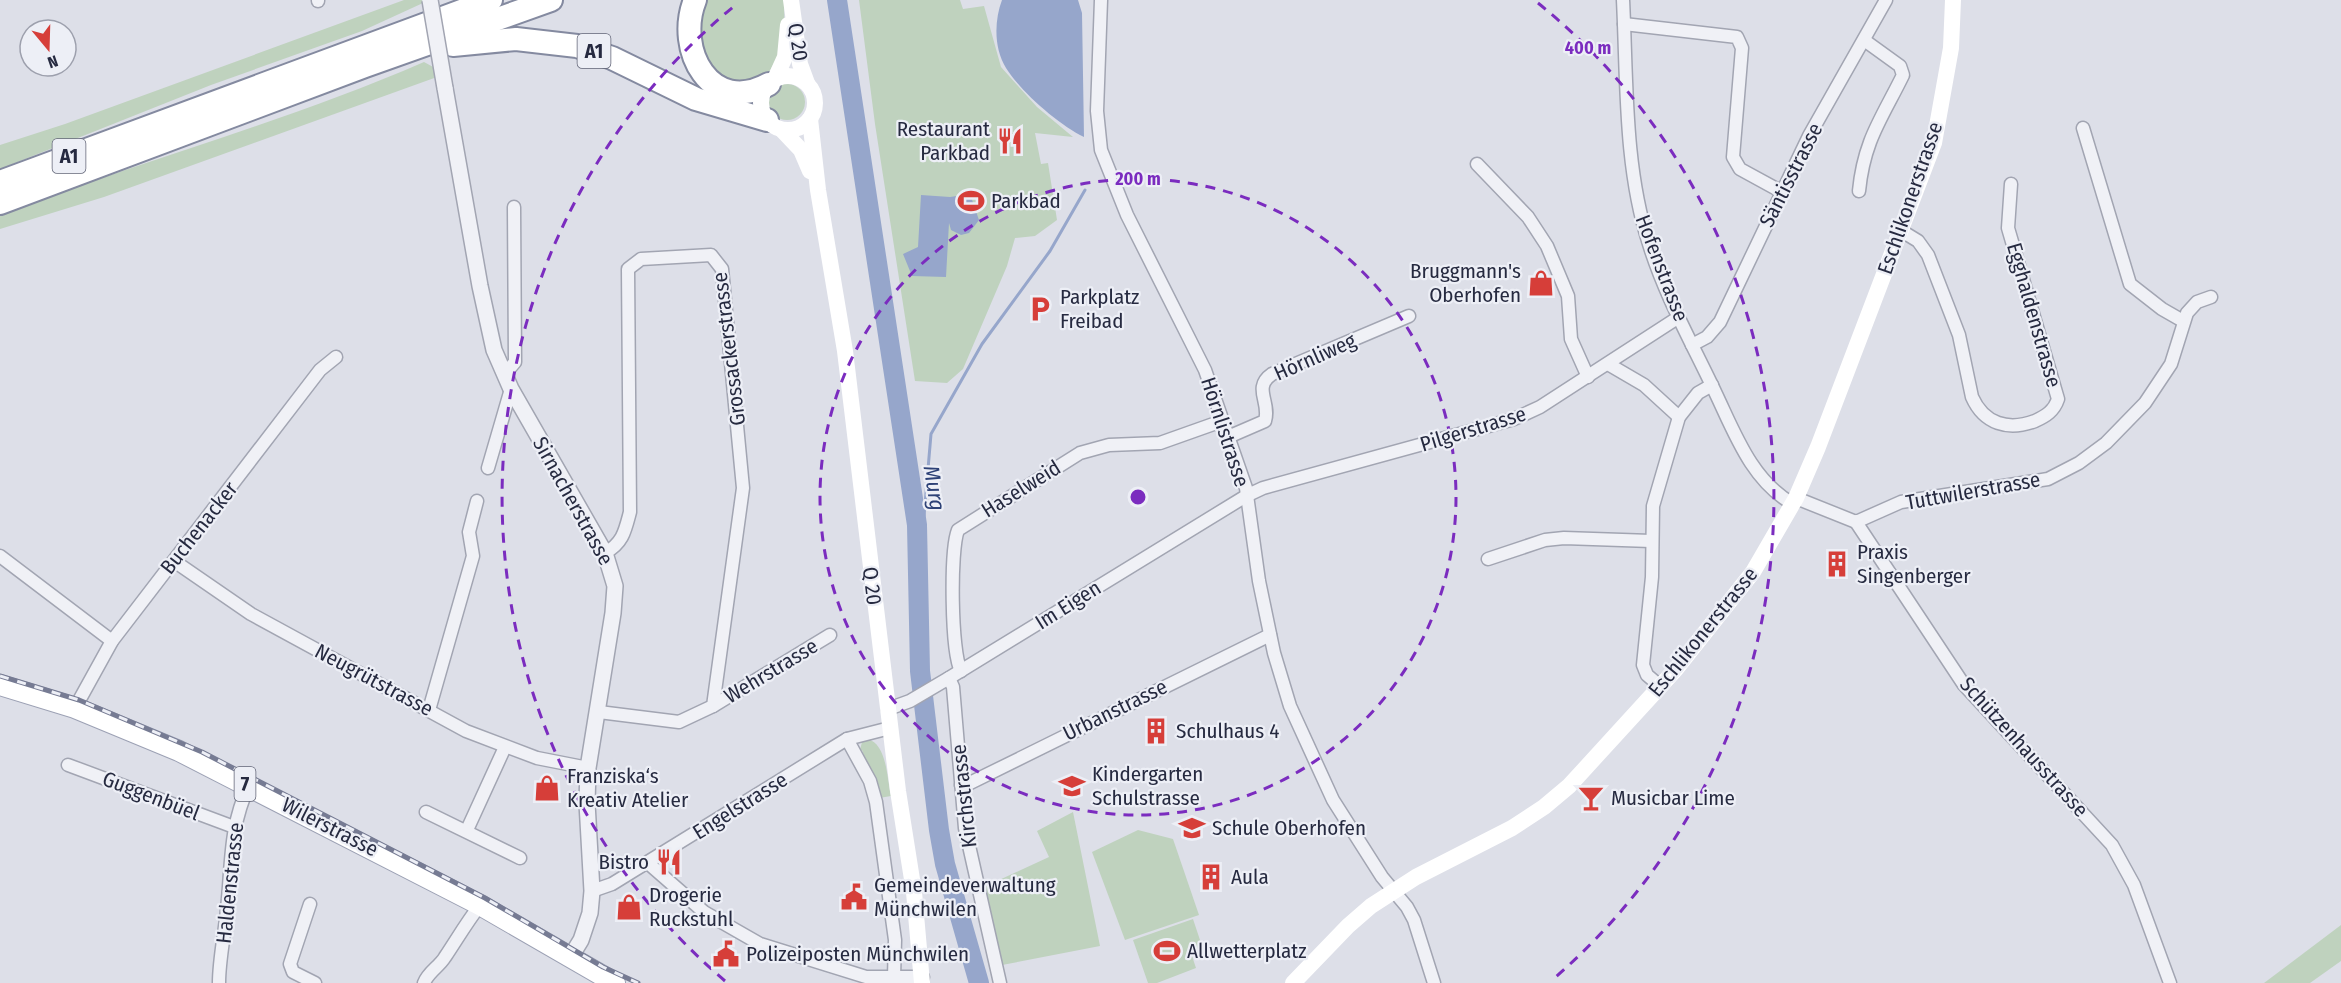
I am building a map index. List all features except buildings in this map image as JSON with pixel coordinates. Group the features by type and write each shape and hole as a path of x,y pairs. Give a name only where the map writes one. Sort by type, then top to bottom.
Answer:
{"highway":[{"name":"A1","path":"404,41 451,0"},
{"name":"A1","path":"0,203 404,41 491,0"},
{"name":"A1","path":"0,182 404,41 551,0"},
{"path":"695,0 689,21 691,45 697,62 709,79 720,89 736,94 751,93 772,82"},
{"name":"A1","path":"404,41 501,39 566,43 612,58 707,103 775,125"}],"main road":[{"name":"Q 20","path":"791,0 785,57 761,101 775,125 801,150 818,190"},
{"name":"Q 20","path":"791,0 800,64 816,103 810,119 818,190 844,351 890,728 914,892 922,980"},
{"name":"Eschlikonerstrasse","path":"1293,983 1348,926 1393,890 1512,828 1544,807 1595,759 1660,686 1719,619 1753,572 1795,501 1818,447 1934,143 1947,78 1953,0"},
{"name":"Q 20","path":"772,82 793,76 807,83"},
{"path":"775,125 798,129 810,119"},
{"name":"Wilerstrasse","path":"0,685 75,708 179,751 480,905 615,983"}],"street":[{"name":"Sirnacherstrasse","path":"430,0 488,326 507,382 605,553 611,569 615,598 599,712 588,768 587,802 592,891 588,921 570,958"},
{"name":"Hörnlistrasse","path":"1101,0 1096,111 1101,150 1127,215 1197,353 1246,488 1253,550 1270,635 1286,693 1320,777 1351,831 1414,920 1434,983"},
{"name":"Hofenstrasse","path":"1623,0 1630,134 1640,211 1648,244 1679,317 1740,444 1760,477 1795,501"},
{"name":"Säntisstrasse","path":"1692,345 1707,337 1720,322 1809,136 1886,0"},
{"path":"1624,24 1737,37 1742,48 1732,157 1740,169 1782,192"},
{"path":"1859,191 1863,159 1868,144 1903,75 1900,66 1864,40"},
{"path":"2083,128 2130,284 2144,297 2183,321"},
{"path":"1477,164 1528,217 1547,246 1568,296 1571,339 1588,377"},
{"name":"Egghaldenstrasse","path":"1899,230 1918,241 1928,255 1959,335 1976,406 1984,415 2002,426 2019,426 2040,419 2050,413 2058,399 2008,228 2011,184"},
{"path":"488,468 507,382 515,362 514,207"},
{"name":"Grossackerstrasse","path":"605,553 615,548 624,537 630,512 628,269 641,259 711,255 722,269 743,480 742,507 713,706"},
{"name":"Tuttwilerstrasse","path":"1856,522 1901,502 2048,478 2079,463 2124,426 2154,392 2171,364 2183,321 2197,302 2211,297"},
{"name":"Hörnliweg","path":"1228,437 1265,421 1267,415 1261,386 1272,374 1409,316"},
{"name":"Pilgerstrasse","path":"1246,496 1263,488 1515,419 1588,377 1679,317"},
{"name":"Buchenacker","path":"75,708 112,641 320,370 336,357"},
{"path":"1608,364 1623,375 1644,385 1679,417"},
{"path":"1660,686 1647,675 1642,665 1652,577 1653,506 1679,417 1698,393 1712,385"},
{"name":"Haselweid","path":"961,670 956,657 954,624 954,552 958,530 1086,451 1108,445 1160,442 1222,421"},
{"name":"Im Eigen","path":"888,709 933,688 1246,496"},
{"path":"429,710 473,556 469,532 477,501"},
{"path":"1795,501 1856,522"},
{"name":"Schützenhausstrasse","path":"1856,522 1965,685 2112,845 2134,885 2170,983"},
{"path":"1488,559 1545,540 1564,538 1651,541"},
{"path":"0,556 112,641"},
{"name":"Neugrütstrasse","path":"174,561 251,614 466,731 537,758 588,768"},
{"name":"Wehrstrasse","path":"713,706 830,635"},
{"name":"Urbanstrasse","path":"961,784 970,783 1270,635"},
{"name":"Kirchstrasse","path":"949,678 953,687 970,858 1000,983"},
{"path":"599,712 679,722 713,706"},
{"name":"Engelstrasse","path":"592,891 606,888 847,739 890,728"},
{"path":"847,739 870,781 876,801 895,940 894,977"},
{"path":"466,830 505,747"},
{"name":"Guggenbüel","path":"68,765 234,827"},
{"name":"Haldenstrasse","path":"219,983 234,827 249,785"},
{"path":"426,812 520,858"},
{"path":"648,862 704,912 760,944 866,977 922,980"},
{"path":"310,904 290,964 293,972 315,983"},
{"path":"424,983 426,976 444,960 460,930 480,905"}],"green space":[{"path":"404,0 422,0 423,3 362,31 211,85 0,169 0,145 65,124"},
{"path":"702,0 784,0 780,50 765,78 726,84 700,55"},
{"name":"Parkbad","path":"859,0 960,0 963,9 984,6 1001,67 1037,107 1073,137 1035,133 1041,164 1048,163 1057,220 1035,236 1015,238 1007,266 963,369 947,383 915,381 875,124"},
{"path":"424,62 435,68 437,77 104,197 0,229 0,215 319,104"},
{"path":"787,84 800,89 805,102 800,115 787,120 774,115 769,102 774,89"},
{"path":"867,739 879,747 882,754 891,796 879,798 862,750 860,750 862,742"},
{"path":"1073,812 1100,946 1002,965 982,888 1049,857 1037,831"},
{"path":"1138,830 1173,839 1199,915 1125,940 1092,852"},
{"name":"Allwetterplatz","path":"1193,919 1203,949 1191,953 1196,968 1157,983 1148,983 1133,940"},
{"path":"2341,925 2341,961 2310,983 2264,983"}],"water":[{"path":"1002,0 1078,0 1082,13 1084,137 1063,125 1041,107 1006,68 999,52 996,35"},
{"path":"970,194 979,220 969,233 961,235 951,230 949,223 946,277 912,276 903,254 918,247 921,195 950,197"}],"waterway":[{"name":"Murg","path":"837,0 917,525 920,671 939,830 945,864 979,983"},
{"path":"916,522 924,516 931,434 982,344 1050,251 1085,190"}],"railway":[{"path":"0,676 79,700 202,752 485,898 603,967 638,983"}],"place":[{"name":"Restaurant Parkbad","path":"1010,141"},
{"name":"Parkbad","path":"971,201"},
{"name":"Bruggmann's Oberhofen","path":"1541,283"},
{"name":"Parkplatz Freibad","path":"1040,309"},
{"name":"Praxis Singenberger","path":"1837,564"},
{"name":"Schulhaus 4","path":"1156,731"},
{"name":"Kindergarten Schulstrasse","path":"1072,786"},
{"name":"Franziska‘s Kreativ Atelier","path":"547,788"},
{"name":"Musicbar Lime","path":"1591,798"},
{"name":"Schule Oberhofen","path":"1192,828"},
{"name":"Bistro","path":"669,862"},
{"name":"Aula","path":"1211,877"},
{"name":"Gemeindeverwaltung Münchwilen","path":"854,897"},
{"name":"Drogerie Ruckstuhl","path":"629,907"},
{"name":"Allwetterplatz","path":"1167,951"},
{"name":"Polizeiposten Münchwilen","path":"726,954"}]}
